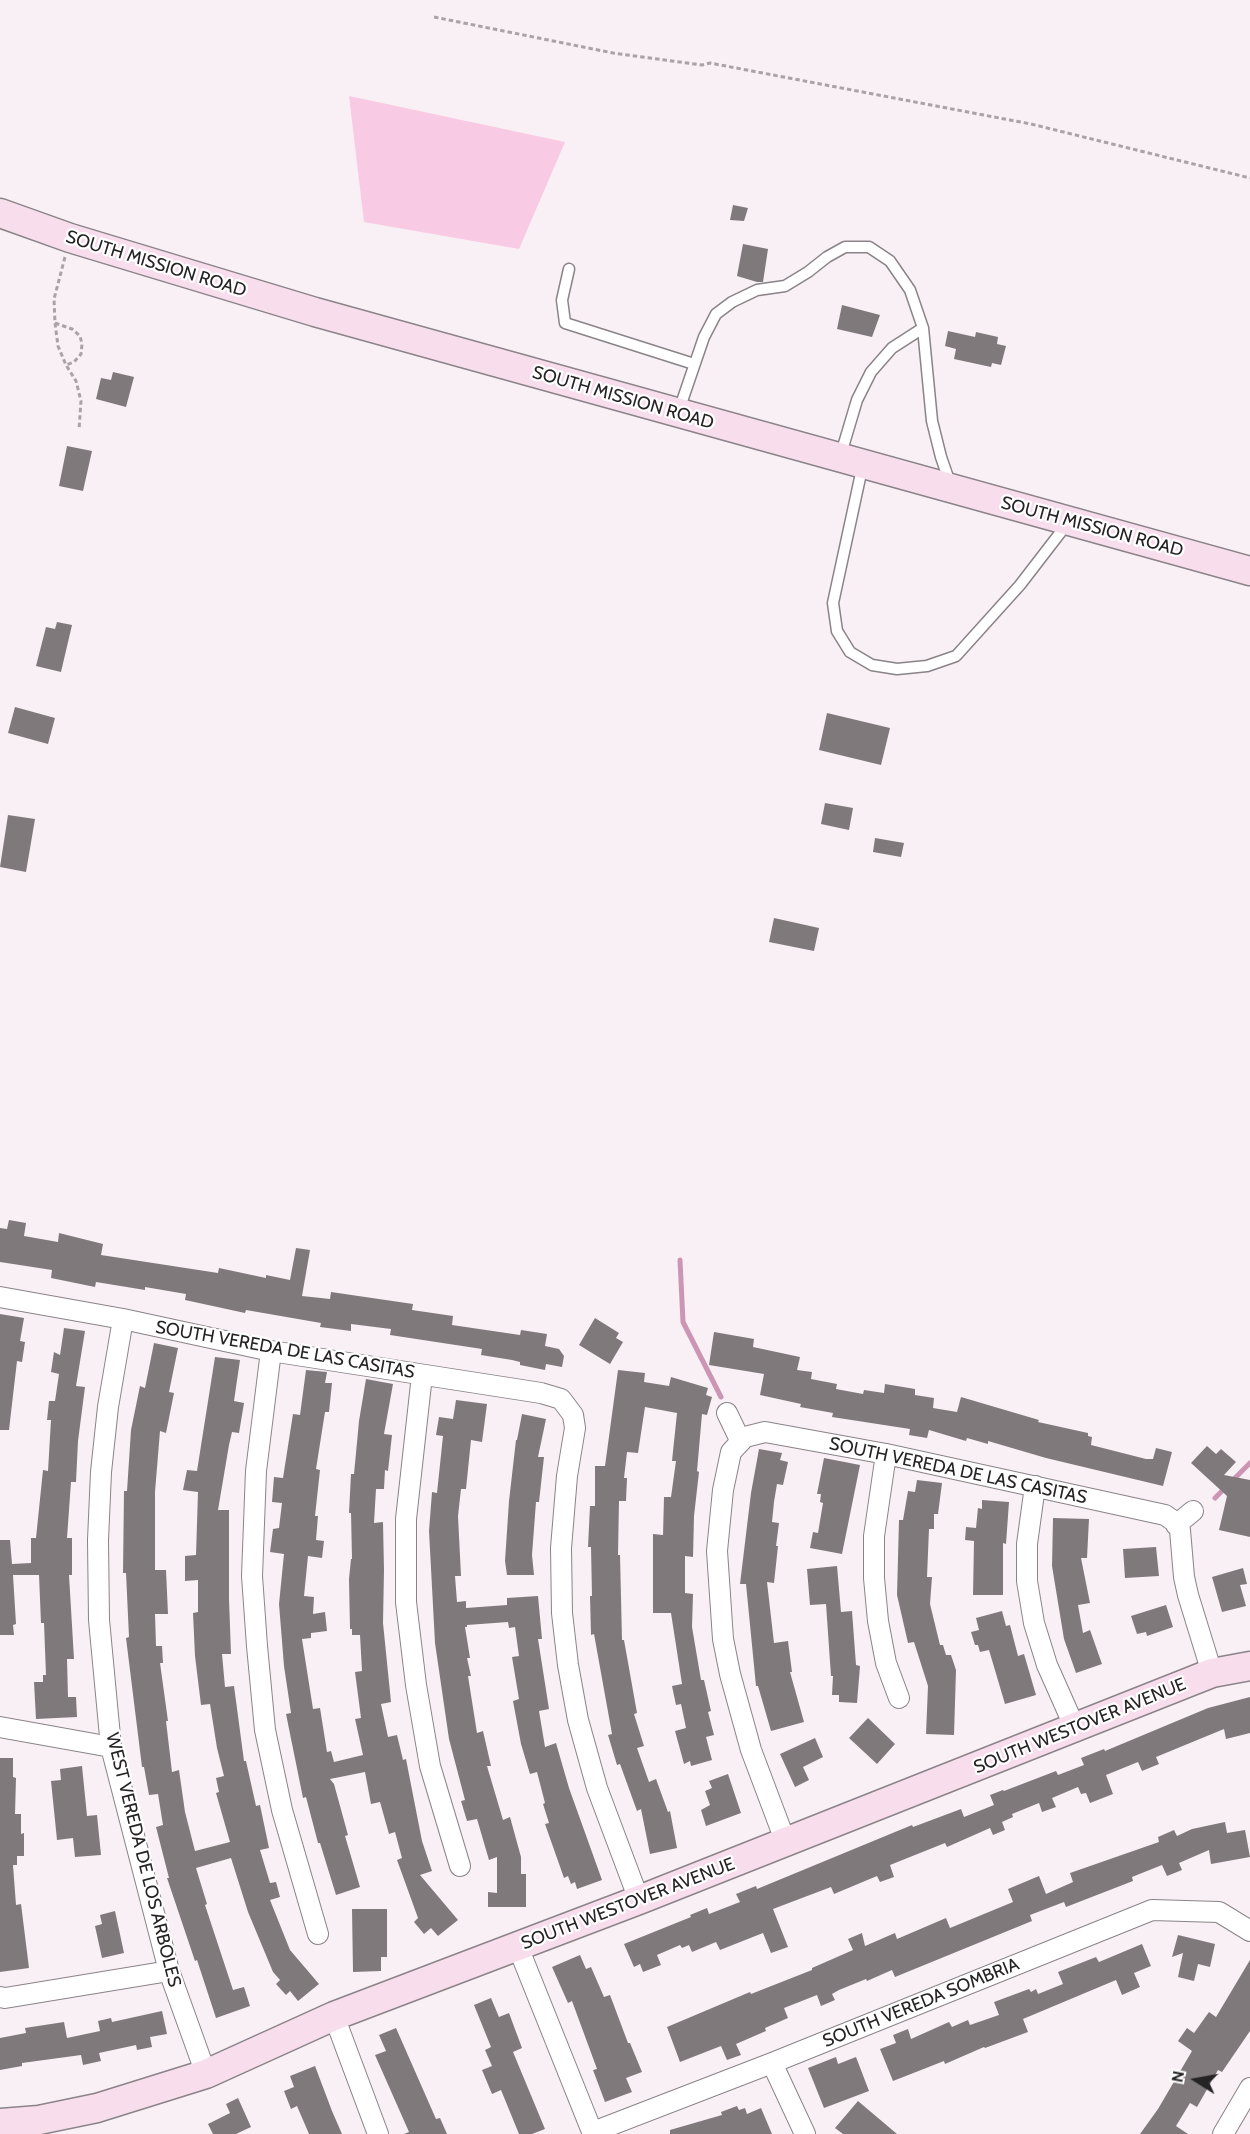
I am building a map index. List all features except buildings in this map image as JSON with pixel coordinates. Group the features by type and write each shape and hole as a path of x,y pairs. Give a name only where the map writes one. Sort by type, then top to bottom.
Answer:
{"street":[{"name":"SOUTH MISSION ROAD","path":"0,213 70,238 315,312 1250,571"},
{"name":"SOUTH VEREDA DE LAS CASITAS","path":"0,1297 123,1319 271,1351 554,1395 561,1399 573,1415 575,1428 567,1476 561,1548 562,1613 568,1665 578,1720 597,1788 639,1900"},
{"name":"WEST VEREDA DE LOS ARBOLES","path":"123,1319 108,1407 101,1472 98,1540 99,1620 111,1747 169,1971 206,2074"},
{"path":"271,1351 256,1471 252,1576 257,1646 265,1730 282,1810 318,1934"},
{"path":"422,1375 406,1519 406,1602 416,1684 430,1766 460,1866"},
{"path":"727,1413 740,1440 727,1461 717,1551 723,1639 751,1750 786,1843"},
{"name":"SOUTH VEREDA DE LAS CASITAS","path":"740,1440 755,1433 765,1432 886,1454 1165,1515 1176,1523"},
{"path":"886,1454 874,1536 874,1578 878,1621 886,1663 899,1698"},
{"path":"1035,1486 1027,1544 1028,1581 1034,1623 1047,1665 1075,1728"},
{"path":"1193,1510 1176,1523 1180,1530 1188,1595 1212,1673"},
{"name":"SOUTH WESTOVER AVENUE","path":"0,2123 39,2120 97,2108 206,2074 334,2016 786,1843 1212,1673 1250,1666"},
{"path":"0,1727 111,1747"},
{"name":"SOUTH VEREDA SOMBRIA","path":"593,2133 1152,1910 1219,1912 1250,1931"},
{"path":"518,1947 593,2133"},
{"path":"0,1997 169,1971"},
{"path":"334,2016 378,2134"},
{"path":"772,2063 805,2134"},
{"path":"1223,2134 1250,2088"}],"lane":[{"path":"678,413 704,337 716,314 732,302 758,291 784,286 845,247 869,247 890,261 910,290 923,328 932,421 952,489"},
{"path":"570,269 562,300 566,323 694,364"},
{"path":"923,328 892,348 871,372 857,400 833,603 837,631 850,652 872,665 897,669 927,666 956,656 1020,585 1069,521"}],"path":[{"path":"434,17 614,53 702,65 710,63 1031,124 1250,178"},
{"path":"70,238 54,299 55,323 58,346 76,381 81,401 79,430"},
{"path":"55,323 72,329 80,336 81,354 74,362 66,365"}],"shaded area":[{"path":"349,96 565,142 519,249 364,222"}],"waterway":[{"path":"680,1260 683,1322 721,1397"},
{"path":"1215,1498 1250,1463"}]}
